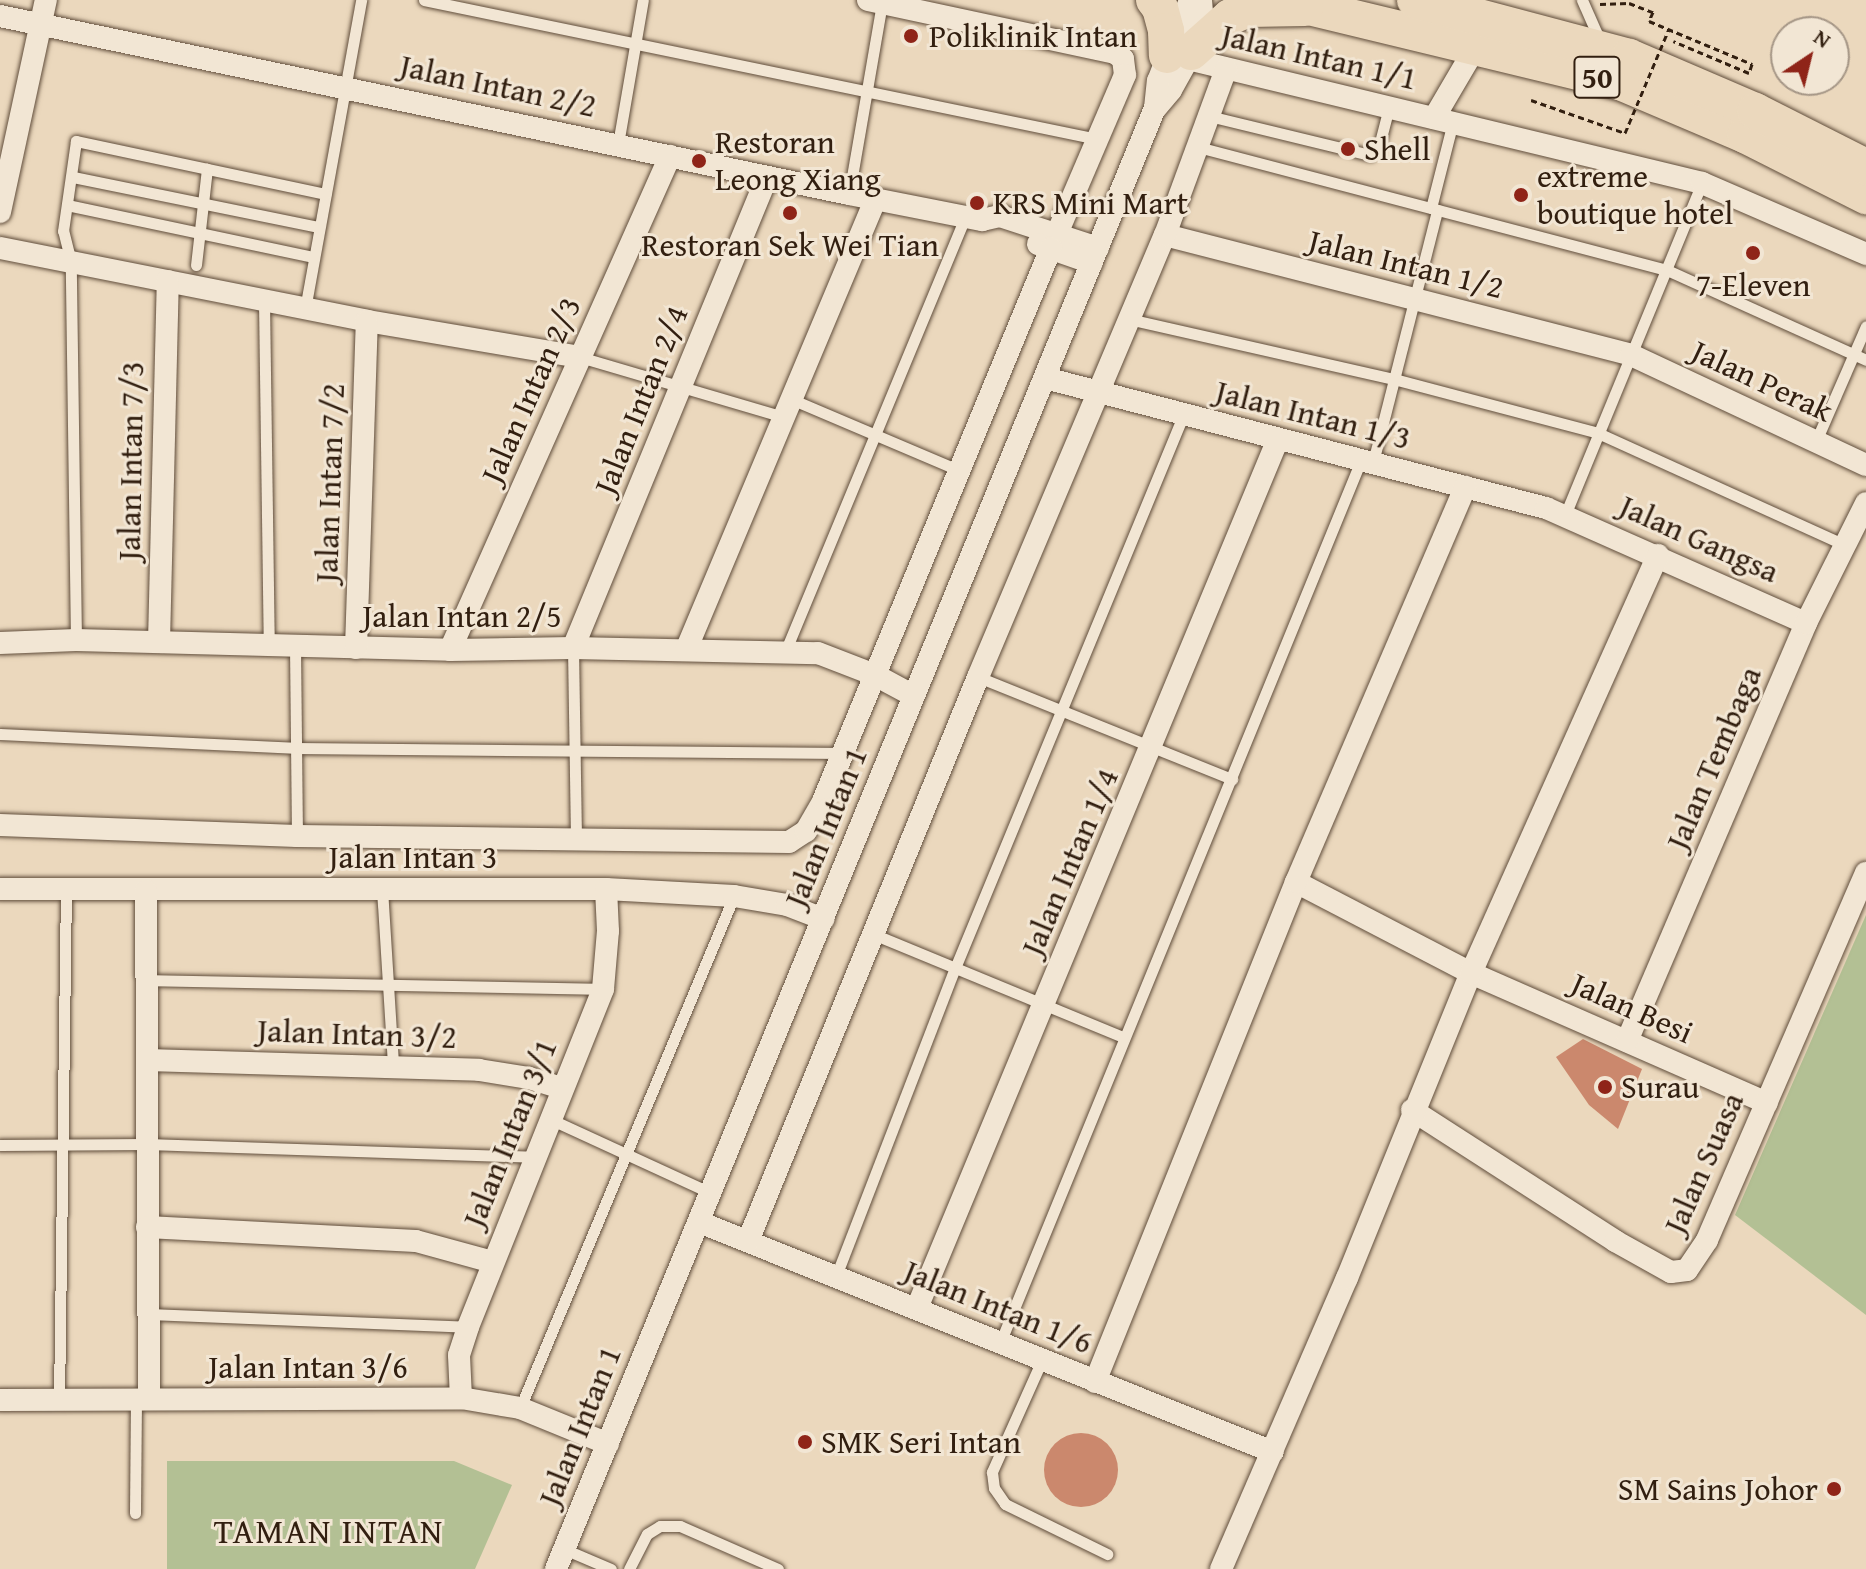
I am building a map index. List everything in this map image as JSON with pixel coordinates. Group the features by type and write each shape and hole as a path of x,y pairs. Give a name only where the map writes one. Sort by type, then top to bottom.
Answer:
{"highway":[{"path":"1154,0 1160,8 1166,31 1182,55 1230,17 1249,9 1295,4"},
{"name":"50","path":"1415,0 1629,57 1755,111 1866,167"},
{"name":"50","path":"1295,4 1620,82 1745,135 1866,196"}],"street":[{"path":"0,212 46,0"},
{"name":"Jalan Intan 1","path":"1182,55 1190,0"},
{"name":"Jalan Intan 1","path":"560,1559 1155,108 1182,55 1201,0"},
{"path":"0,825 297,836 771,844 789,842 806,831 823,801 958,470 1125,75 1123,59 1115,53 875,2"},
{"name":"Jalan Intan 2/2","path":"0,16 974,218 998,231 1054,241 1095,255"},
{"path":"1443,120 1475,48"},
{"name":"Jalan Intan 1/1","path":"1182,55 1226,69 1702,183 1866,254"},
{"path":"748,1241 978,677 1165,235 1226,69"},
{"name":"Jalan Intan 2/3","path":"450,650 670,156"},
{"name":"Jalan Intan 2/4","path":"573,648 767,177"},
{"path":"686,650 876,199"},
{"name":"Jalan Intan 1/2","path":"1165,235 1631,355"},
{"path":"0,248 367,321 580,357"},
{"name":"Jalan Intan 7/3","path":"159,642 168,281"},
{"name":"Jalan Intan 7/2","path":"356,648 367,321"},
{"name":"Jalan Perak","path":"1631,355 1866,465"},
{"name":"Jalan Intan 1/3","path":"1045,378 1565,515"},
{"name":"Jalan Intan 1/4","path":"917,1308 1278,439"},
{"path":"1095,1382 1296,882 1465,487"},
{"name":"Jalan Tembaga","path":"1627,1041 1806,623 1866,503"},
{"name":"Jalan Gangsa","path":"1565,515 1806,623"},
{"path":"1221,1569 1347,1278 1412,1110 1471,973 1658,555"},
{"name":"Jalan Intan 2/5","path":"0,643 76,640 450,650 573,648 818,653 875,675 914,696"},
{"name":"Jalan Suasa","path":"1412,1110 1615,1241 1677,1274 1687,1270 1707,1240 1866,873"},
{"name":"Jalan Besi","path":"1296,882 1471,973 1767,1103"},
{"name":"Jalan Intan 3","path":"0,889 606,889 734,896 787,905 823,919"},
{"name":"Jalan Intan 3/1","path":"461,1398 459,1355 468,1327 533,1157 603,989 608,931 606,889"},
{"path":"142,1399 147,1314 146,891"},
{"name":"Jalan Intan 3/2","path":"147,1060 393,1065 479,1070 529,1078 562,1088"},
{"name":"Jalan Intan 1/6","path":"699,1222 1273,1452"},
{"path":"147,1227 416,1241 492,1262"},
{"name":"Jalan Intan 3/6","path":"0,1400 461,1398 520,1408 608,1444"}],"lane":[{"path":"305,309 361,0"},
{"path":"424,0 1097,139"},
{"path":"618,144 643,0"},
{"path":"849,194 867,91 875,2"},
{"path":"1583,3 1604,51"},
{"path":"1209,116 1370,155 1379,146 1389,107"},
{"path":"1000,1343 1123,1037 1367,461 1394,379 1414,300 1434,209 1443,120"},
{"path":"76,640 71,262 63,231 76,141 325,194"},
{"path":"1198,147 1667,270 1866,360"},
{"path":"196,265 207,169"},
{"path":"73,177 319,227"},
{"path":"1565,515 1702,183"},
{"path":"67,205 313,257"},
{"path":"785,652 875,435 974,218"},
{"path":"264,301 269,645"},
{"path":"1128,319 1394,379 1598,433 1845,545"},
{"path":"1816,441 1866,326"},
{"path":"580,357 681,387 787,408 875,435 958,470"},
{"path":"836,1276 955,968 1183,416"},
{"path":"295,646 297,836"},
{"path":"573,648 576,839"},
{"path":"978,677 1232,779"},
{"path":"0,734 294,748 843,753"},
{"path":"382,889 393,1065"},
{"path":"59,1401 66,890"},
{"path":"520,1408 734,896"},
{"path":"873,934 1123,1037"},
{"path":"146,980 386,982 603,989"},
{"path":"549,1119 711,1193"},
{"path":"0,1145 147,1144 533,1157"},
{"path":"147,1314 468,1327"},
{"path":"1042,1360 992,1472 994,1488 1005,1504 1107,1554"},
{"path":"135,1513 142,1399"},
{"path":"629,1569 647,1534 660,1526 680,1526 778,1569"},
{"path":"560,1559 611,1569"}],"path":[{"path":"1583,3 1629,3 1653,12 1649,21 1752,64 1749,73 1673,41"},
{"path":"1531,100 1625,133 1669,29"}],"green space":[{"path":"1866,915 1866,1315 1735,1215"},
{"path":"167,1461 454,1461 512,1485 475,1569 167,1569"}],"building":[{"name":"Surau","path":"1583,1039 1642,1069 1618,1129 1589,1105 1556,1057"},
{"path":"1074,1433 1088,1433 1102,1439 1112,1449 1118,1470 1116,1484 1102,1501 1088,1507 1074,1507 1060,1501 1050,1491 1044,1477 1044,1463 1050,1449 1060,1439"}],"place":[{"name":"Poliklinik Intan","path":"911,36"},
{"name":"Shell","path":"1348,149"},
{"name":"Restoran Leong Xiang","path":"699,161"},
{"name":"extreme boutique hotel","path":"1521,195"},
{"name":"KRS Mini Mart","path":"977,203"},
{"name":"Restoran Sek Wei Tian","path":"790,213"},
{"name":"7-Eleven","path":"1753,253"},
{"name":"Surau","path":"1605,1087"},
{"name":"SMK Seri Intan","path":"805,1442"},
{"name":"SM Sains Johor","path":"1834,1489"}],"district":[{"name":"TAMAN INTAN","path":"329,1531"}]}
